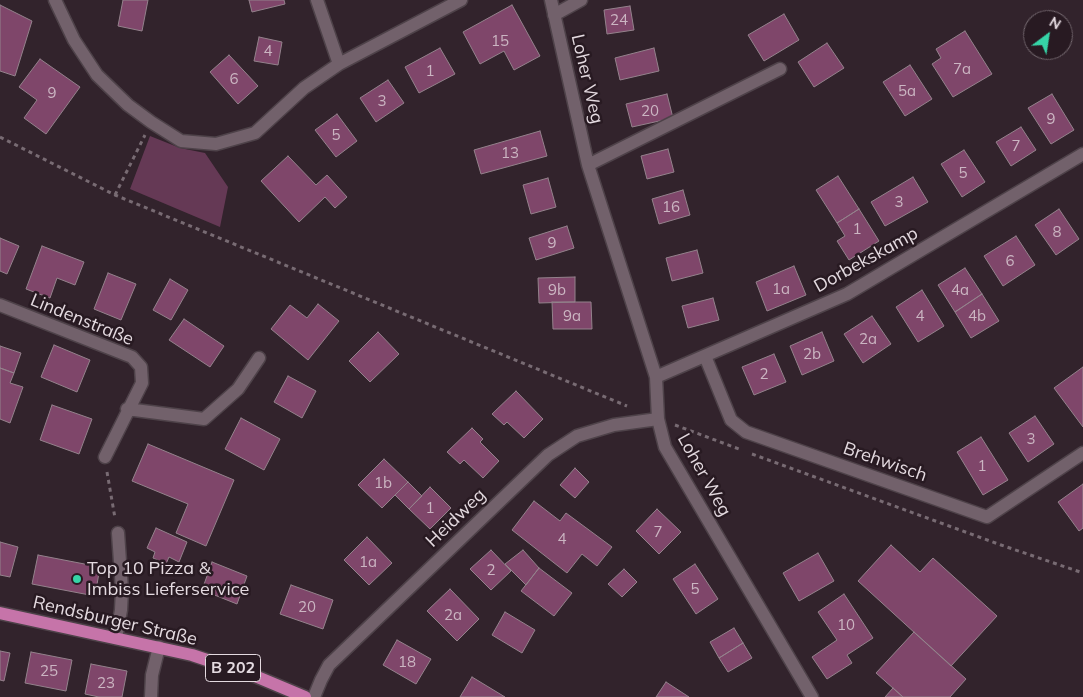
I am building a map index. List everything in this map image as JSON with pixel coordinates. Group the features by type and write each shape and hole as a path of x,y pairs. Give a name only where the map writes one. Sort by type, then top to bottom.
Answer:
{"main road":[{"name":"Rendsburger Straße","path":"0,613 202,658 255,676 306,697"}],"street":[{"path":"56,0 74,40 97,76 128,105 181,141 216,144 255,133 304,88 339,64 461,0"},
{"path":"317,0 339,64"},
{"name":"Loher Weg","path":"551,0 588,165 656,377 658,419 665,447 812,697"},
{"path":"554,15 581,0"},
{"path":"588,165 780,69"},
{"name":"Dorbekskamp","path":"656,377 847,294 1083,154"},
{"name":"Lindenstraße","path":"0,305 132,358 141,367 142,383 104,457"},
{"name":"Brehwisch","path":"705,356 731,420 746,432 987,517 1083,453"},
{"path":"127,409 204,419 238,389 259,358"},
{"name":"Heidweg","path":"314,697 329,665 548,455 577,436 614,425 658,419"},
{"path":"116,638 122,590 118,533"},
{"path":"151,697 152,676 159,647"}],"path":[{"path":"115,195 151,122"},
{"path":"0,137 115,195 631,408"},
{"path":"658,419 742,450"},
{"path":"751,453 1001,546 1083,573"},
{"path":"104,457 118,533"}],"shaded area":[{"path":"150,136 180,148 205,153 228,187 220,227 130,189"}],"building":[{"path":"123,0 148,0 142,31 118,26"},
{"path":"249,0 284,0 285,4 252,12"},
{"path":"0,5 32,21 15,76 0,71"},
{"path":"512,5 540,56 514,70 504,51 480,64 463,32"},
{"path":"630,6 634,30 607,34 604,10"},
{"path":"784,14 799,40 764,61 748,35"},
{"path":"965,31 992,74 953,97 932,64 941,58 936,49"},
{"path":"259,37 282,42 278,65 254,61"},
{"path":"827,43 844,68 814,87 798,62"},
{"path":"440,48 455,74 419,93 405,67"},
{"path":"654,48 659,71 620,80 615,58"},
{"path":"229,55 258,86 238,104 210,72"},
{"path":"40,59 80,87 46,134 24,118 37,100 19,87"},
{"path":"910,65 932,99 905,116 883,82"},
{"path":"388,80 404,103 376,122 360,98"},
{"path":"667,94 673,118 632,127 626,104"},
{"path":"1052,94 1074,130 1051,144 1028,108"},
{"path":"337,114 357,141 336,157 315,130"},
{"path":"1021,127 1036,150 1011,166 996,142"},
{"path":"540,131 547,156 481,174 474,150"},
{"path":"668,149 674,172 647,179 641,156"},
{"path":"964,150 985,182 962,197 941,164"},
{"path":"288,156 316,185 327,175 347,197 335,208 325,197 299,222 261,181"},
{"path":"838,176 859,209 837,223 816,190"},
{"path":"913,177 928,202 885,226 871,202"},
{"path":"548,178 556,207 531,214 523,185"},
{"path":"683,190 690,215 659,224 652,199"},
{"path":"859,209 879,241 849,260 837,241 845,236 837,223"},
{"path":"1059,209 1079,239 1056,255 1035,225"},
{"path":"567,226 574,248 536,260 529,238"},
{"path":"1016,236 1035,265 1003,286 984,256"},
{"path":"0,238 19,246 7,274 0,271"},
{"path":"42,246 84,262 75,285 57,278 50,298 26,289"},
{"path":"697,250 703,273 672,281 666,258"},
{"path":"794,266 806,295 767,311 756,282"},
{"path":"965,268 982,294 955,312 938,285"},
{"path":"108,273 136,284 121,320 94,309"},
{"path":"575,277 575,302 539,303 538,278"},
{"path":"170,279 188,290 171,320 153,310"},
{"path":"922,290 944,326 918,342 896,307"},
{"path":"982,294 999,321 971,338 955,312"},
{"path":"713,298 719,320 688,328 682,306"},
{"path":"552,302 591,302 592,329 553,329"},
{"path":"318,304 339,321 308,360 271,329 290,305 307,318"},
{"path":"872,316 891,344 863,363 844,334"},
{"path":"184,319 224,346 210,367 169,340"},
{"path":"378,332 399,354 370,382 349,361"},
{"path":"822,332 834,361 802,375 790,346"},
{"path":"54,345 90,360 77,392 41,377"},
{"path":"0,346 21,353 14,373 0,368"},
{"path":"774,354 786,382 754,395 742,367"},
{"path":"1083,367 1083,427 1054,388"},
{"path":"0,368 14,373 10,383 23,387 10,423 0,419"},
{"path":"288,376 316,391 302,418 274,402"},
{"path":"516,391 543,419 524,438 507,422 504,425 492,414"},
{"path":"52,405 92,419 79,454 40,440"},
{"path":"1035,416 1054,444 1028,462 1009,433"},
{"path":"241,418 280,439 264,470 225,449"},
{"path":"472,428 483,439 480,442 499,461 483,478 464,460 460,464 447,452"},
{"path":"981,437 1008,480 983,495 957,452"},
{"path":"148,444 234,480 206,546 176,533 188,504 132,481"},
{"path":"384,459 408,482 382,508 358,485"},
{"path":"575,468 589,482 575,498 560,485"},
{"path":"408,482 422,496 409,509 395,495"},
{"path":"1083,484 1083,528 1079,531 1058,502"},
{"path":"430,487 451,508 430,529 409,509"},
{"path":"534,501 560,521 566,513 612,547 597,566 582,554 567,573 512,530"},
{"path":"657,509 681,532 659,554 636,531"},
{"path":"156,528 187,542 179,562 169,557 166,564 153,558 155,552 147,548"},
{"path":"367,537 392,563 369,585 344,560"},
{"path":"0,542 18,547 10,577 0,575"},
{"path":"891,545 920,572 933,558 997,616 951,666 858,581"},
{"path":"491,550 511,571 491,590 470,569"},
{"path":"523,550 539,568 526,585 505,564"},
{"path":"818,553 834,581 799,601 783,573"},
{"path":"38,555 100,567 95,596 32,584"},
{"path":"212,562 247,576 237,604 202,590"},
{"path":"695,564 718,599 696,614 673,579"},
{"path":"539,568 572,593 554,616 521,591"},
{"path":"624,569 637,582 622,597 608,584"},
{"path":"291,585 333,600 323,629 280,614"},
{"path":"450,589 479,619 457,641 427,611"},
{"path":"844,594 873,638 847,655 852,663 827,679 812,657 837,640 818,612"},
{"path":"505,612 535,630 522,653 492,635"},
{"path":"734,628 743,643 719,658 710,642"},
{"path":"914,632 966,679 950,697 903,697 876,673"},
{"path":"397,640 431,659 416,684 383,665"},
{"path":"743,643 752,658 728,672 719,658"},
{"path":"0,651 10,653 4,681 0,680"},
{"path":"31,652 72,660 66,691 25,683"},
{"path":"91,664 127,671 122,697 99,697 85,694"},
{"path":"472,677 505,697 460,697"},
{"path":"666,682 689,697 656,697"},
{"path":"893,688 903,697 885,697"}],"place":[{"name":"Top 10 Pizza & Imbiss Lieferservice","path":"77,579"}]}
